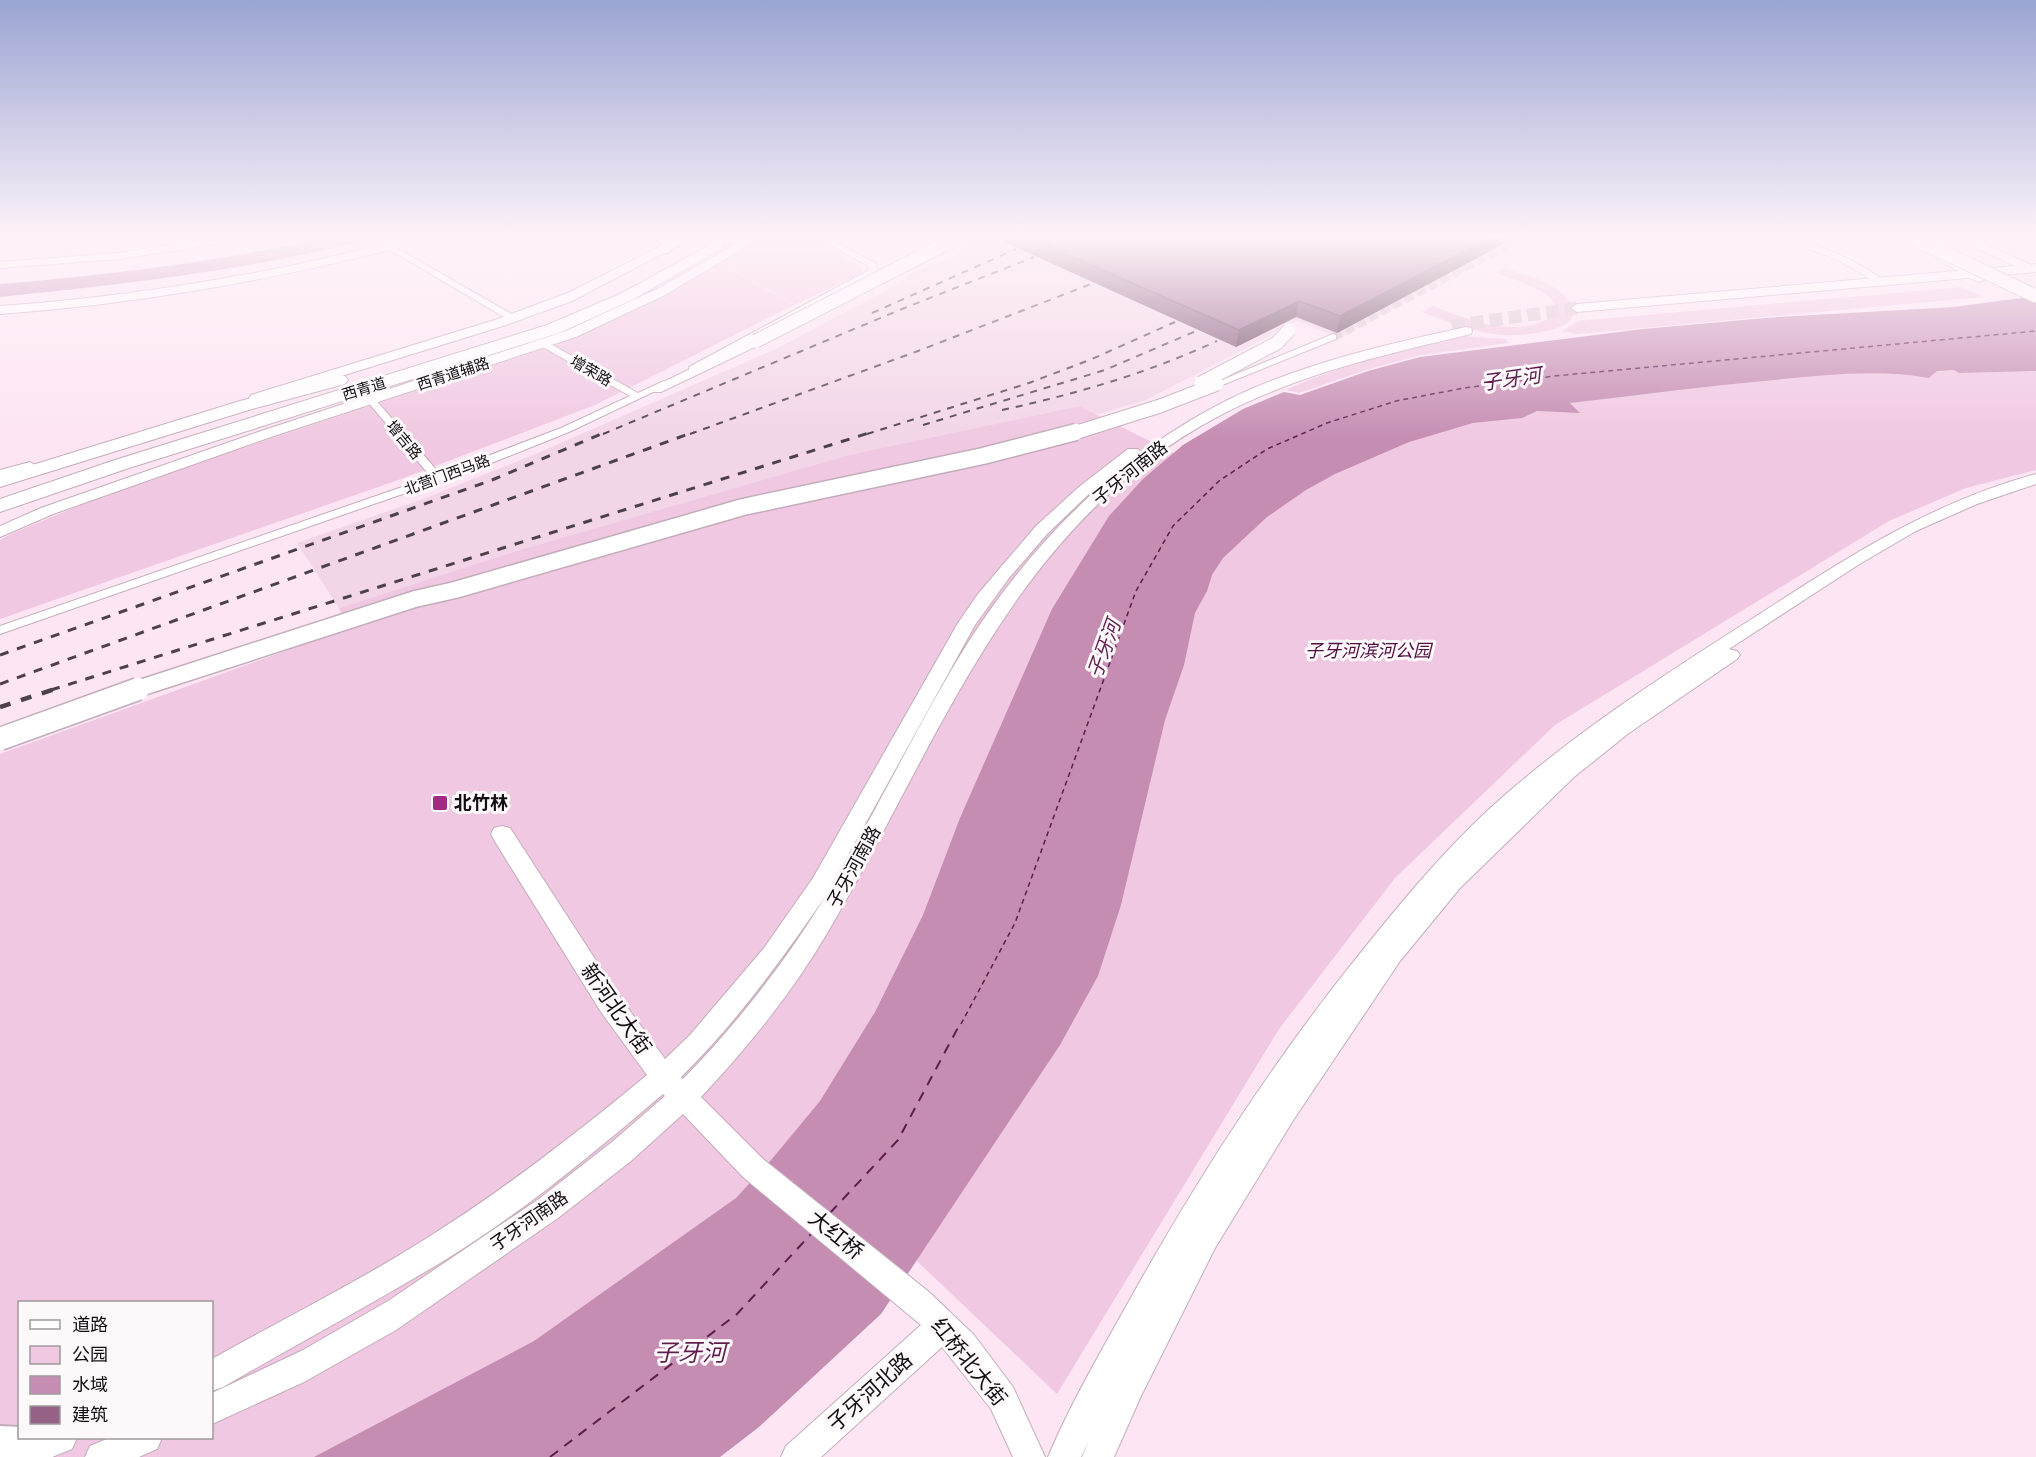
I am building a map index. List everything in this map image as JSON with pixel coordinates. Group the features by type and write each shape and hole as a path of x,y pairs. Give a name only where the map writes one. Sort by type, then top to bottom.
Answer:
{"highway":[{"name":"西青道","path":"0,493 144,444 313,392 367,391 409,360 519,326 575,304"},
{"name":"西青道","path":"0,506 122,464 367,391 553,329 611,304"},
{"path":"0,481 302,389 367,391"},
{"path":"0,524 132,472 367,391"}],"main road":[{"path":"0,1444 50,1442"}],"street":[{"path":"0,308 42,304"},
{"path":"488,304 512,318"},
{"path":"0,475 512,318 550,304"},
{"path":"409,360 517,321 555,304"},
{"name":"西青道辅路","path":"0,532 57,508 266,434 367,391 544,344 636,304"},
{"name":"北营门西马路","path":"0,630 433,481 565,430 656,388 815,304"},
{"path":"656,388 828,304"},
{"path":"1656,304 1578,312 1668,304"},
{"name":"子牙河南路","path":"213,1409 263,1386 382,1322 537,1217 620,1152 673,1087 702,1058 750,1025 791,972 854,868 975,647 1011,591 1069,524 1125,474 1170,439 1232,403 1323,368 1459,329 1396,338 1323,358 1290,369 1218,400 1159,435 1107,471 1042,527 989,589 967,623 821,884 797,921 739,998 702,1058"},
{"path":"0,739 162,681 606,538 689,514 1071,426 1131,409 1194,386 1224,372 1277,343 1289,330"},
{"path":"415,598 455,590 742,508 1067,435 1156,409 1333,337"},
{"name":"增荣路","path":"544,344 638,397"},
{"path":"266,434 437,367"},
{"name":"增吉路","path":"367,391 433,481"},
{"path":"1064,1457 1113,1358 1270,1092 1342,991 1441,871 1496,815 1610,720 1824,580 1908,529 1979,499 2036,479"},
{"path":"1098,1457 1130,1385 1205,1238 1284,1110 1354,1007 1392,954 1452,882 1567,772 1622,728 1674,693 1834,586 1916,538 1973,511 2036,489"},
{"name":"新河北大街","path":"502,834 610,1004 673,1087 753,1168"},
{"name":"子牙河南路","path":"213,1375 436,1249 526,1187 591,1138 673,1087"},
{"name":"大红桥","path":"753,1168 919,1302"},
{"name":"红桥北大街","path":"919,1302 963,1346 1002,1398 1029,1457"},
{"name":"子牙河北路","path":"797,1457 943,1326"},
{"path":"101,1457 142,1439"},
{"path":"0,1455 50,1442"}],"shaded area":[{"path":"860,304 1402,304 1338,338 1298,321 1146,400 1095,415 1079,406 849,455 513,552 339,608 297,543 423,499 531,456 778,348"}],"green space":[{"path":"648,304 794,305 595,405 401,479 0,619 0,540 11,534 83,504 203,461 560,343"},
{"path":"1553,304 1570,304 1573,309 1572,318 1564,325 1552,330 1502,335 1471,329 1422,312 1433,306 1474,321 1496,326 1518,327 1541,322 1552,314"},
{"path":"1770,304 1907,304 1577,334 1562,331 1578,321"},
{"path":"1463,336 1506,339 1509,343 1421,355 1369,369 1299,393 1286,390 1351,365"},
{"name":"子牙河滨河公园","path":"2036,359 2036,470 1966,488 1889,521 1555,725 1395,878 1279,1029 1057,1394 901,1246 1189,580 1339,455 1634,380"},
{"name":"北竹林","path":"1079,406 1186,459 906,995 734,1217 357,1457 0,1457 0,754 346,629 339,608 513,552 849,455"}],"water":[{"name":"子牙河","path":"1976,304 2036,304 2036,371 1959,373 1954,370 1937,371 1929,378 1871,373 1723,385 1570,403 1580,413 1537,411 1522,418 1473,423 1409,442 1335,474 1306,490 1267,517 1223,558 1212,575 1207,591 1195,613 1184,665 1165,720 1121,905 1098,976 1060,1045 881,1314 759,1427 720,1457 314,1457 534,1341 736,1198 772,1159 820,1101 875,1012 923,915 960,818 1052,609 1109,516 1143,479 1183,445 1243,409 1284,392 1300,395 1368,371 1420,357 1643,329 1777,317"}],"building":[{"path":"1180,304 1293,304 1239,330"},
{"path":"1307,304 1363,304 1340,316"}],"ferry route":[{"path":"961,1024 1015,923 1136,591 1173,526 1219,481 1267,449 1327,423 1396,401 1464,388 1554,376 2036,331"},
{"path":"830,1213 898,1140 961,1022"},
{"path":"550,1457 737,1314 811,1234"}],"tunnel":[{"path":"1333,337 1395,304"},
{"path":"1452,326 1577,308"}],"railway":[{"path":"872,313 892,304"},
{"path":"603,434 915,304"},
{"path":"690,434 1039,304"},
{"path":"867,434 1029,383 1092,359 1175,322"},
{"path":"923,425 1105,370 1196,331"},
{"path":"1002,410 1111,382 1217,341"},
{"path":"0,655 492,480 606,432"},
{"path":"0,684 694,432"},
{"path":"51,690 872,432"},
{"path":"0,707 55,689"}],"place":[{"name":"北竹林","path":"440,803"}]}
